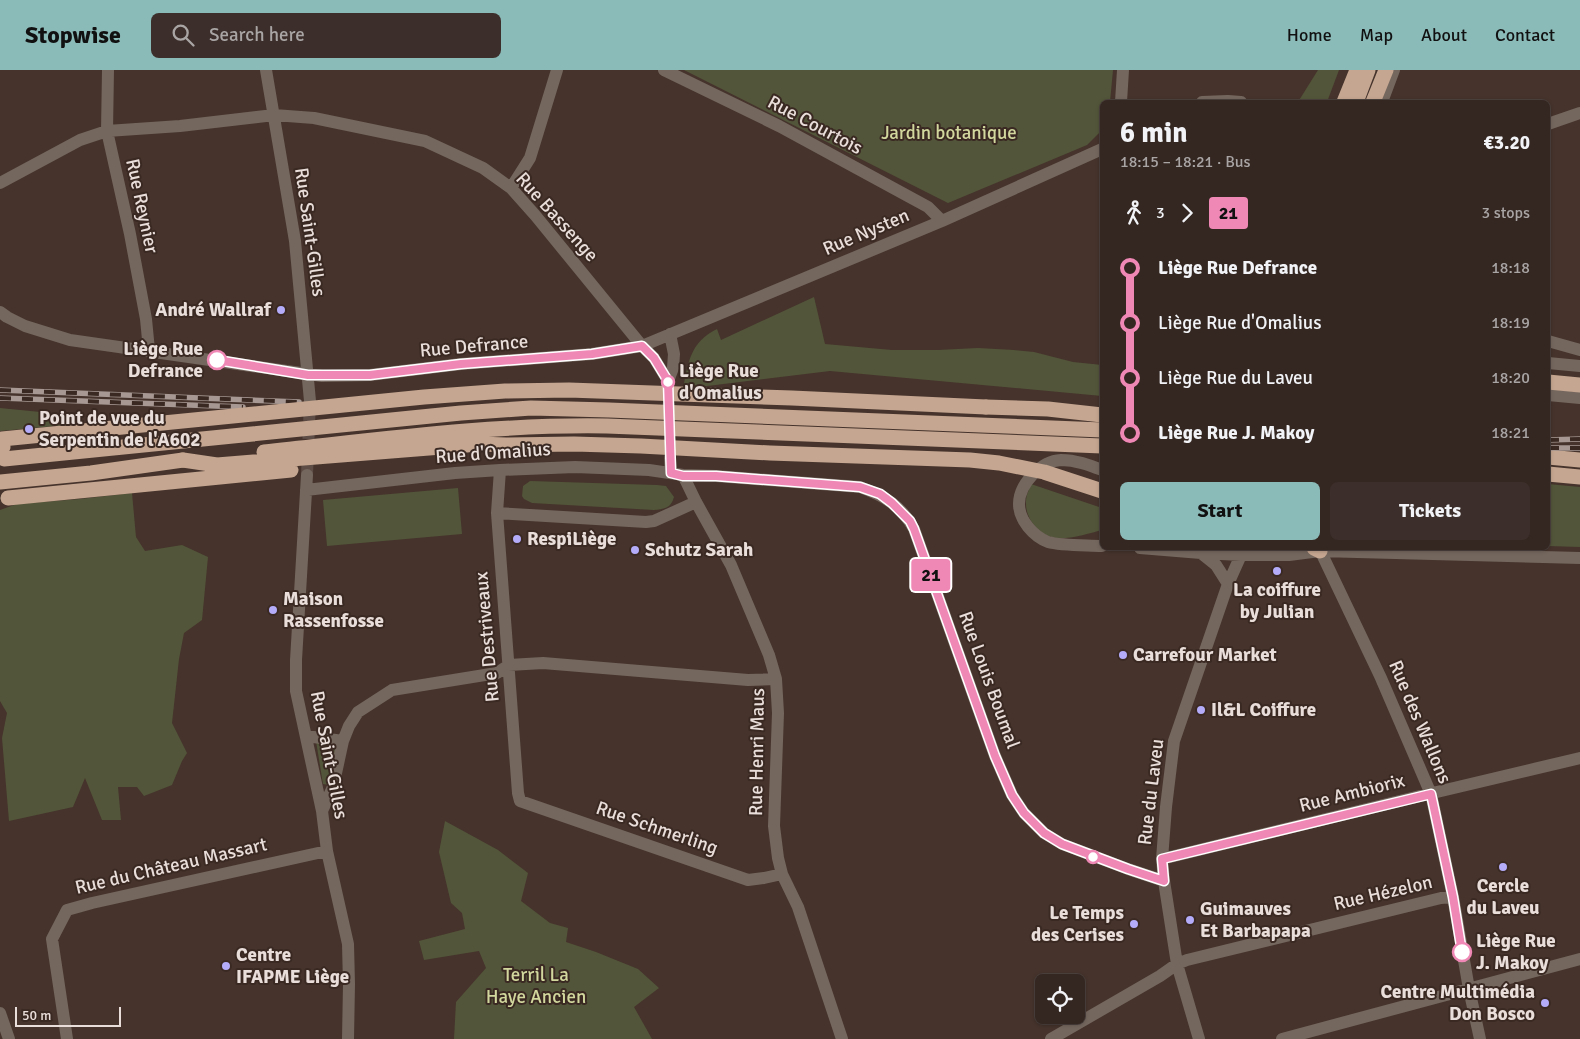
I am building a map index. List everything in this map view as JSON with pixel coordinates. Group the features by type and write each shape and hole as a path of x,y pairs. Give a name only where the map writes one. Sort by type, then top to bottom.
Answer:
{"highway":[{"path":"1345,100 1357,70"},
{"path":"1357,100 1368,70"},
{"path":"1374,100 1386,70"},
{"path":"1550,382 1580,385"},
{"path":"1,448 457,399 505,391 569,390 792,398 1048,409 1100,414"},
{"path":"1048,409 1100,406"},
{"path":"1,448 531,408 1100,430"},
{"path":"3,481 91,473 183,460 470,431 558,425 1100,446"},
{"path":"183,460 217,465 479,444 574,444 970,460 999,463 1044,472 1100,490"},
{"path":"4,499 473,452 506,445"},
{"path":"1550,458 1580,460"},
{"path":"1550,474 1580,477"}],"street":[{"name":"Rue Reynier","path":"108,70 107,131 130,234 146,319 149,350"},
{"name":"Rue Saint-Gilles","path":"266,70 295,241 310,401"},
{"path":"511,188 530,158 557,70"},
{"name":"Rue Courtois","path":"664,70 779,126 928,206 942,221"},
{"path":"1121,100 1123,70"},
{"path":"1383,100 1394,70"},
{"path":"1550,123 1580,113"},
{"name":"Rue Bassenge","path":"0,183 80,140 107,131 180,126 274,115 314,118 425,141 483,168 511,188 642,346"},
{"name":"Rue Nysten","path":"642,346 942,221 1100,150"},
{"name":"Rue Defrance","path":"0,312 25,326 70,340 149,350 308,375 370,375 461,364 592,354 642,346"},
{"path":"642,346 654,358 668,383 673,368 674,354 670,334"},
{"path":"1550,342 1580,350"},
{"path":"1550,363 1580,366"},
{"path":"1550,395 1580,398"},
{"name":"Rue Henri Maus","path":"670,458 677,474 696,502 732,565 769,656 776,679 778,713 774,826 782,874 798,907 842,1039"},
{"path":"1100,469 1080,462 1060,460 1043,465 1026,481 1019,503 1022,519 1034,534 1049,542 1100,546"},
{"name":"Rue d'Omalius","path":"306,490 455,473 500,470 575,467 649,470 677,474"},
{"name":"Rue Destriveaux","path":"500,470 497,513 520,801"},
{"name":"Rue Louis Boumal","path":"677,474 860,487 880,494 892,503 910,521 914,529 995,756 1012,795 1024,813 1044,833 1062,844 1164,881"},
{"name":"Rue Saint-Gilles","path":"307,475 296,660 296,691 322,811 327,850 348,944 348,1039"},
{"path":"497,513 646,522 654,521 696,502"},
{"path":"1164,550 1241,555 1290,555 1313,550"},
{"name":"Rue des Wallons","path":"1318,550 1382,678 1431,794 1480,1039"},
{"path":"1347,550 1580,558"},
{"path":"1201,553 1216,565 1228,584"},
{"name":"Rue du Laveu","path":"1199,1039 1177,964 1164,881 1162,859 1166,807 1174,741 1228,584 1241,555"},
{"path":"322,811 333,787 343,741 349,726 358,712 392,690 497,673 509,665 543,663 748,680 776,679"},
{"path":"306,736 343,741"},
{"name":"Rue Ambiorix","path":"1162,859 1580,758"},
{"name":"Rue Schmerling","path":"520,801 748,880 782,874"},
{"name":"Rue du Château Massart","path":"67,1039 52,939 67,910 327,850"},
{"name":"Rue Hézelon","path":"1051,1039 1160,976 1177,964 1189,959 1432,900 1453,897"},
{"path":"1282,1039 1580,959"},
{"path":"0,1013 9,1039"}],"green space":[{"name":"Jardin botanique","path":"684,70 1113,70 1110,100 1100,100 1100,132 1087,145 948,203"},
{"path":"1318,70 1339,70 1328,100 1299,100"},
{"path":"814,297 825,344 892,350 978,348 1034,352 1073,362 1100,365 1100,396 830,371 683,389 689,362 701,340 717,329 721,340"},
{"path":"0,408 71,415 77,424 0,431"},
{"path":"530,481 666,486 674,497 671,504 667,507 654,510 532,503 522,496 523,486"},
{"path":"1031,484 1100,507 1100,531 1066,538 1050,537 1035,526 1028,515 1026,497"},
{"path":"1550,484 1580,487 1580,547 1550,546"},
{"path":"458,488 462,534 327,546 323,500"},
{"path":"132,493 136,537 145,551 182,545 208,557 202,620 184,633 179,659 172,723 187,753 172,785 144,796 137,787 118,787 121,820 102,820 85,778 73,807 9,821 2,738 7,713 0,701 0,510 17,504"},
{"path":"316,741 337,749 329,785 323,784"},
{"name":"Terril La Haye Ancien","path":"445,821 498,850 528,873 521,901 550,923 568,928 566,942 638,969 659,988 634,1007 652,1039 454,1039 456,1002 486,968 479,951 424,960 419,941 465,929 462,913 451,903 439,852"}],"tunnel":[{"path":"668,385 670,455"},
{"path":"307,475 310,401"}],"railway":[{"path":"0,390 299,402"},
{"path":"0,398 243,407"},
{"path":"294,409 320,410"},
{"path":"1550,440 1580,439"},
{"path":"1550,448 1580,448"}],"bus line":[{"name":"21","path":"217,360 308,375 370,375 461,364 592,354 642,346 654,358 668,381 671,473 683,476 716,476 860,487 880,494 910,521 931,574 995,756 1012,795 1024,813 1044,833 1078,851 1164,881 1162,859 1431,794 1453,897 1462,952"}],"place":[{"name":"André Wallraf","path":"281,310"},
{"name":"Liège Rue Defrance","path":"217,360"},
{"name":"Liège Rue d'Omalius","path":"668,382"},
{"name":"Point de vue du Serpentin de l'A602","path":"29,429"},
{"name":"RespiLiège","path":"517,539"},
{"name":"Schutz Sarah","path":"635,550"},
{"name":"La coiffure by Julian","path":"1277,571"},
{"name":"Maison Rassenfosse","path":"273,610"},
{"name":"Carrefour Market","path":"1123,655"},
{"name":"Il&L Coiffure","path":"1201,710"},
{"name":"Cercle du Laveu","path":"1503,867"},
{"name":"Guimauves Et Barbapapa","path":"1190,920"},
{"name":"Le Temps des Cerises","path":"1134,924"},
{"name":"Liège Rue J. Makoy","path":"1462,952"},
{"name":"Centre IFAPME Liège","path":"226,966"},
{"name":"Centre Multimédia Don Bosco","path":"1545,1003"}]}
